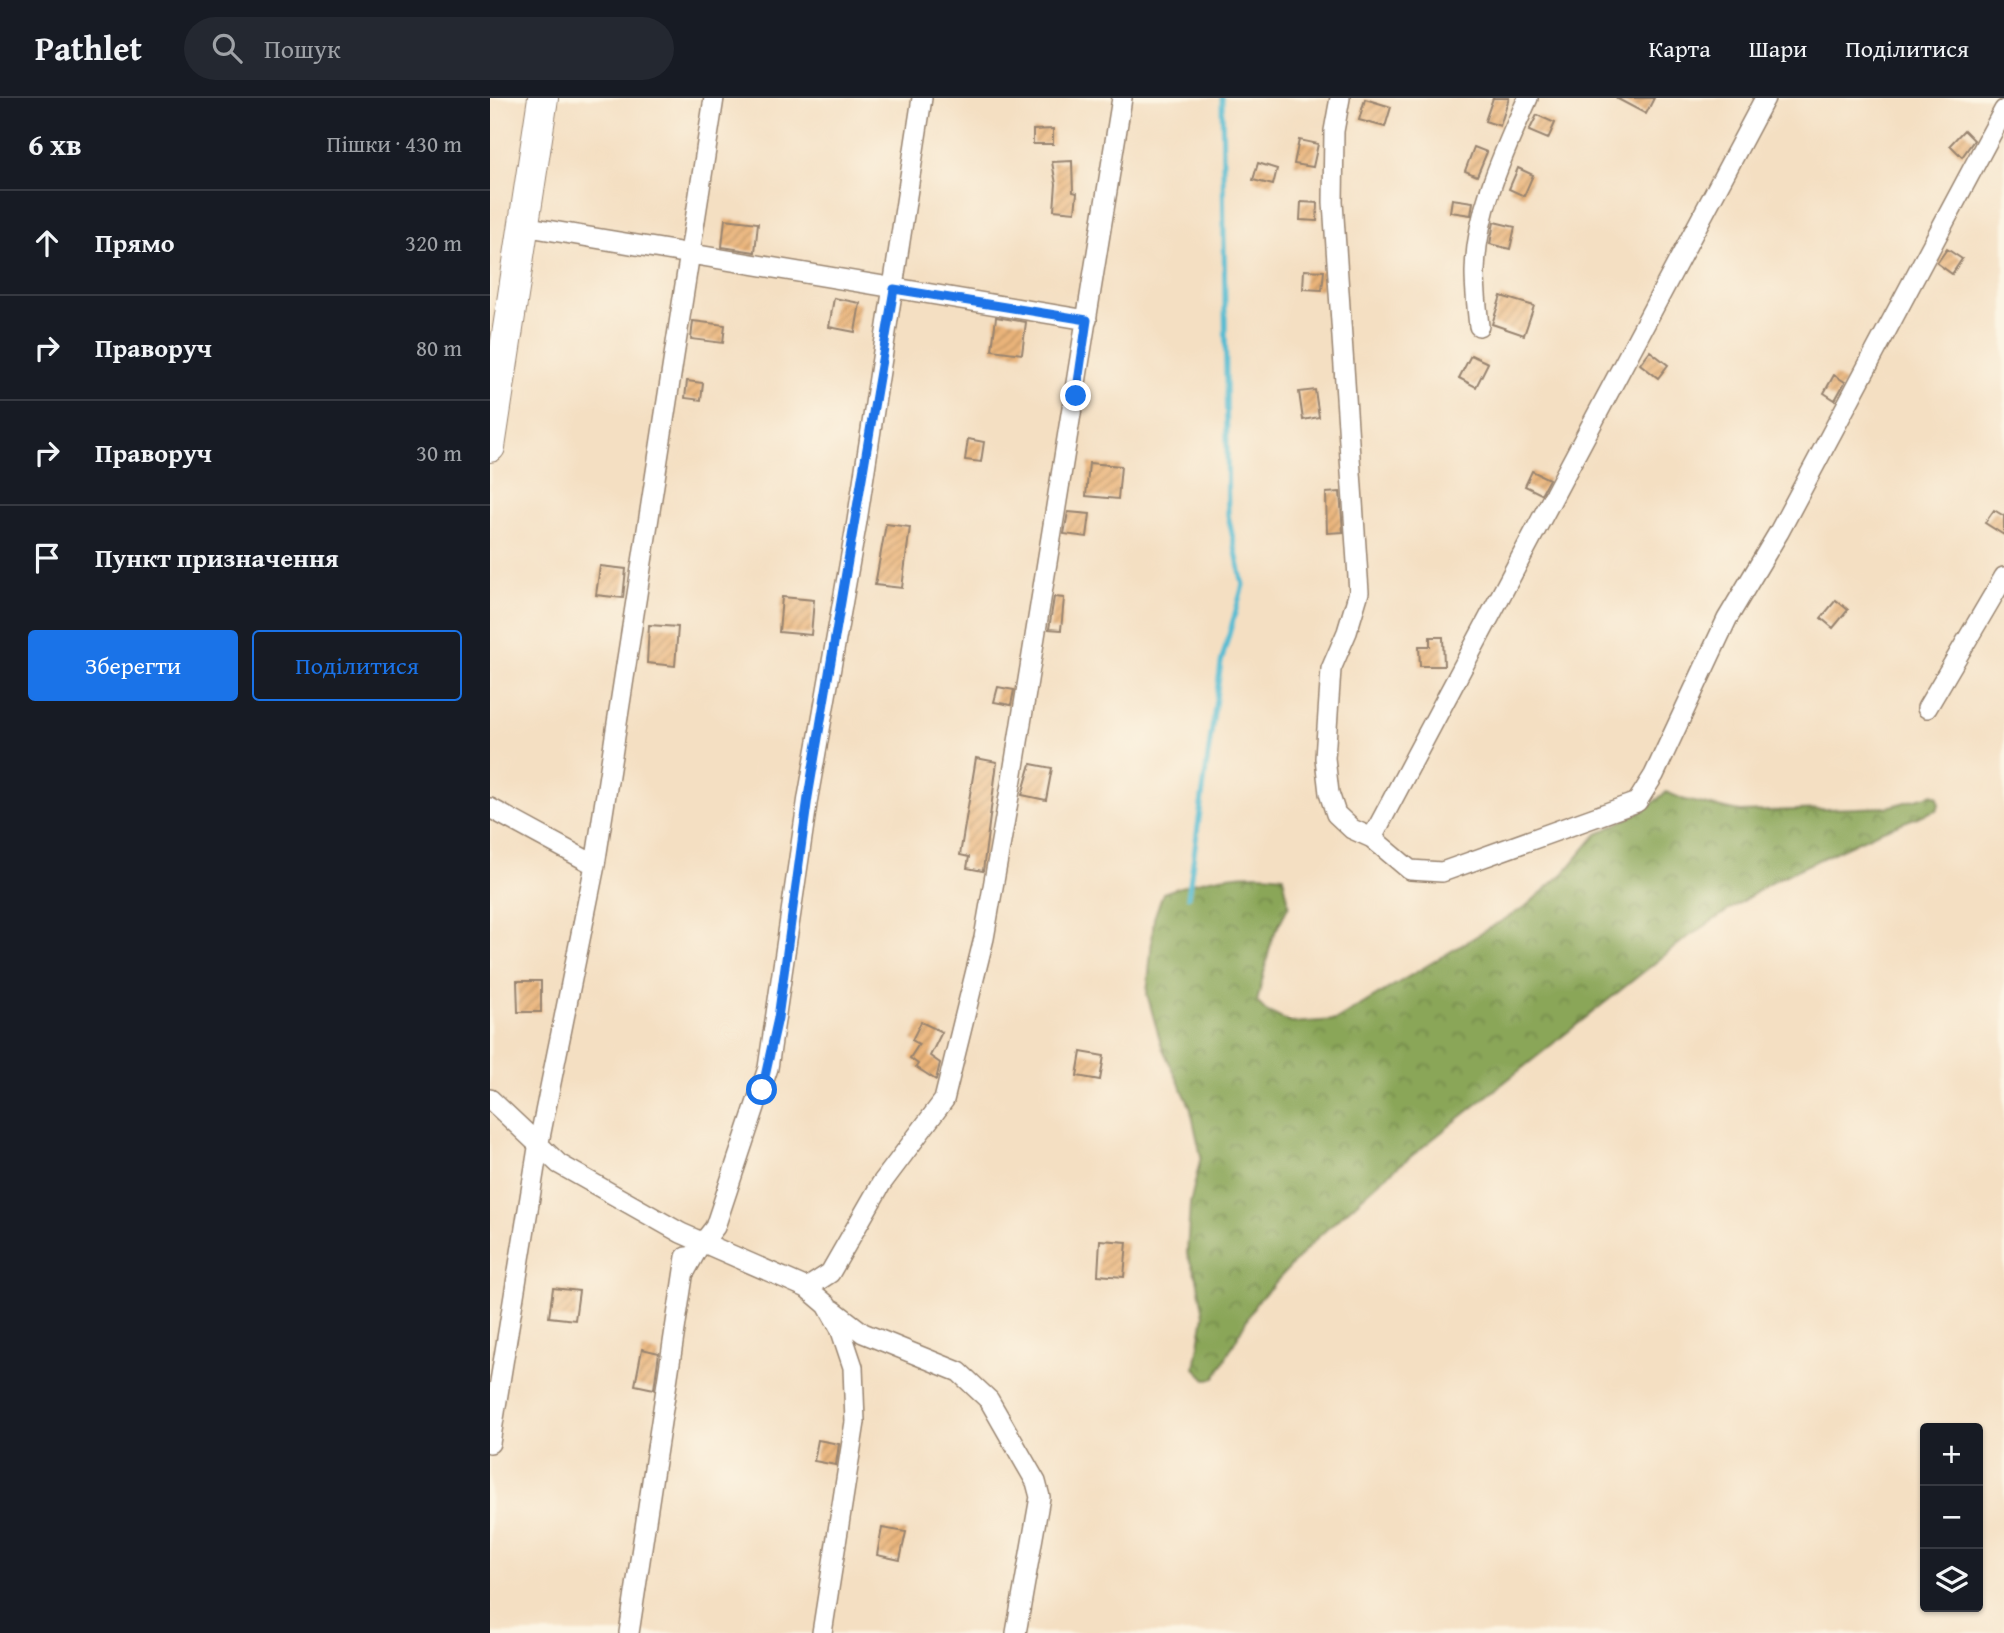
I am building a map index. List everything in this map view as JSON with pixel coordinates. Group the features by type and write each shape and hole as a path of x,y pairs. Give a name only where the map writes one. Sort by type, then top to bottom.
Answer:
{"main road":[{"path":"490,447 542,98"}],"street":[{"path":"490,1443 539,1142 595,865 714,98"},
{"path":"686,1270 715,1227 768,1068 808,797 894,289 922,98"},
{"path":"807,1288 830,1273 881,1184 944,1100 984,938 1122,98"},
{"path":"1340,98 1334,131 1333,202 1359,592 1347,632 1331,669 1325,758 1329,793 1336,814 1352,829 1371,838 1409,870 1442,872 1637,802 1654,775 1727,619 1779,532 2004,110"},
{"path":"1479,326 1475,270 1482,222 1498,165 1528,98"},
{"path":"1371,838 1765,98"},
{"path":"523,226 690,256 1087,320"},
{"path":"1927,708 2004,576"},
{"path":"490,808 595,865"},
{"path":"490,1098 559,1164 681,1233 807,1288 863,1333 959,1372 989,1400 1036,1482 1040,1497 1016,1633"},
{"path":"629,1633 686,1270 686,1251 681,1233"},
{"path":"822,1633 855,1422 853,1367 840,1328 827,1305"}],"green space":[{"path":"1666,792 1685,800 1740,812 1888,807 1933,794 1938,797 1939,805 1936,810 1878,832 1773,881 1685,939 1380,1181 1317,1238 1256,1303 1215,1378 1206,1379 1195,1368 1204,1315 1197,1278 1187,1254 1190,1204 1201,1156 1190,1106 1162,1047 1147,994 1154,918 1163,893 1222,877 1252,874 1283,876 1289,905 1272,938 1257,1002 1266,1011 1291,1023 1336,1020 1525,907 1565,872 1597,834 1646,809"}],"building":[{"path":"1493,98 1509,98 1500,126 1485,121"},
{"path":"1616,98 1654,98 1646,114"},
{"path":"1365,99 1391,107 1385,127 1359,120"},
{"path":"1537,115 1555,123 1548,139 1529,131"},
{"path":"1053,129 1053,144 1033,144 1033,130"},
{"path":"1964,130 1974,140 1962,157 1950,145"},
{"path":"1299,140 1318,144 1313,167 1294,164"},
{"path":"1474,147 1487,152 1477,176 1465,171"},
{"path":"1072,161 1073,192 1077,193 1075,212 1054,210 1056,184 1052,162"},
{"path":"1258,163 1277,169 1273,185 1253,180"},
{"path":"1518,168 1533,175 1524,196 1509,189"},
{"path":"1452,199 1473,202 1471,215 1450,212"},
{"path":"1301,202 1318,203 1317,221 1300,220"},
{"path":"725,219 758,223 755,252 722,247"},
{"path":"1494,222 1515,227 1510,249 1490,244"},
{"path":"1947,249 1962,259 1952,274 1937,263"},
{"path":"1304,270 1324,271 1322,290 1303,289"},
{"path":"1501,296 1534,306 1524,335 1492,324"},
{"path":"834,298 860,303 855,332 829,327"},
{"path":"996,317 1026,322 1022,354 992,350"},
{"path":"693,321 725,325 723,343 691,339"},
{"path":"1650,351 1668,365 1658,378 1640,364"},
{"path":"1471,355 1488,363 1476,387 1459,378"},
{"path":"1834,375 1845,382 1835,400 1824,393"},
{"path":"687,381 703,383 701,400 685,398"},
{"path":"1315,390 1319,417 1303,420 1299,392"},
{"path":"968,439 984,442 981,462 965,460"},
{"path":"1089,463 1121,466 1118,499 1086,496"},
{"path":"1532,471 1549,479 1541,494 1525,486"},
{"path":"1340,492 1343,532 1327,533 1326,493"},
{"path":"1994,510 2004,516 2004,535 1985,523"},
{"path":"1068,512 1090,514 1087,537 1064,534"},
{"path":"886,524 910,527 902,588 875,585"},
{"path":"600,566 626,569 623,598 596,595"},
{"path":"782,597 814,600 811,635 779,632"},
{"path":"1054,597 1064,598 1061,630 1049,629"},
{"path":"1836,600 1848,610 1833,628 1821,618"},
{"path":"649,625 678,627 675,666 647,663"},
{"path":"1430,637 1443,637 1444,666 1420,666 1419,646 1430,646"},
{"path":"998,687 1014,690 1011,705 994,702"},
{"path":"976,758 997,762 983,871 967,868 969,857 960,855"},
{"path":"1031,764 1052,768 1046,800 1022,795"},
{"path":"517,981 541,981 541,1012 518,1012"},
{"path":"921,1022 942,1032 930,1056 940,1063 936,1080 916,1067 918,1064 910,1058 919,1044 912,1040"},
{"path":"1081,1052 1104,1056 1100,1080 1077,1076"},
{"path":"1100,1240 1127,1242 1124,1277 1098,1275"},
{"path":"553,1288 579,1291 575,1320 549,1317"},
{"path":"642,1349 659,1353 654,1389 635,1385"},
{"path":"818,1440 839,1444 836,1465 814,1461"},
{"path":"882,1528 906,1532 900,1560 877,1555"}],"waterway":[{"path":"1188,897 1221,663 1243,585 1228,515 1222,98"}],"route":[{"path":"762,1090 778,1018 808,797 894,289 1087,320 1076,396"}]}
